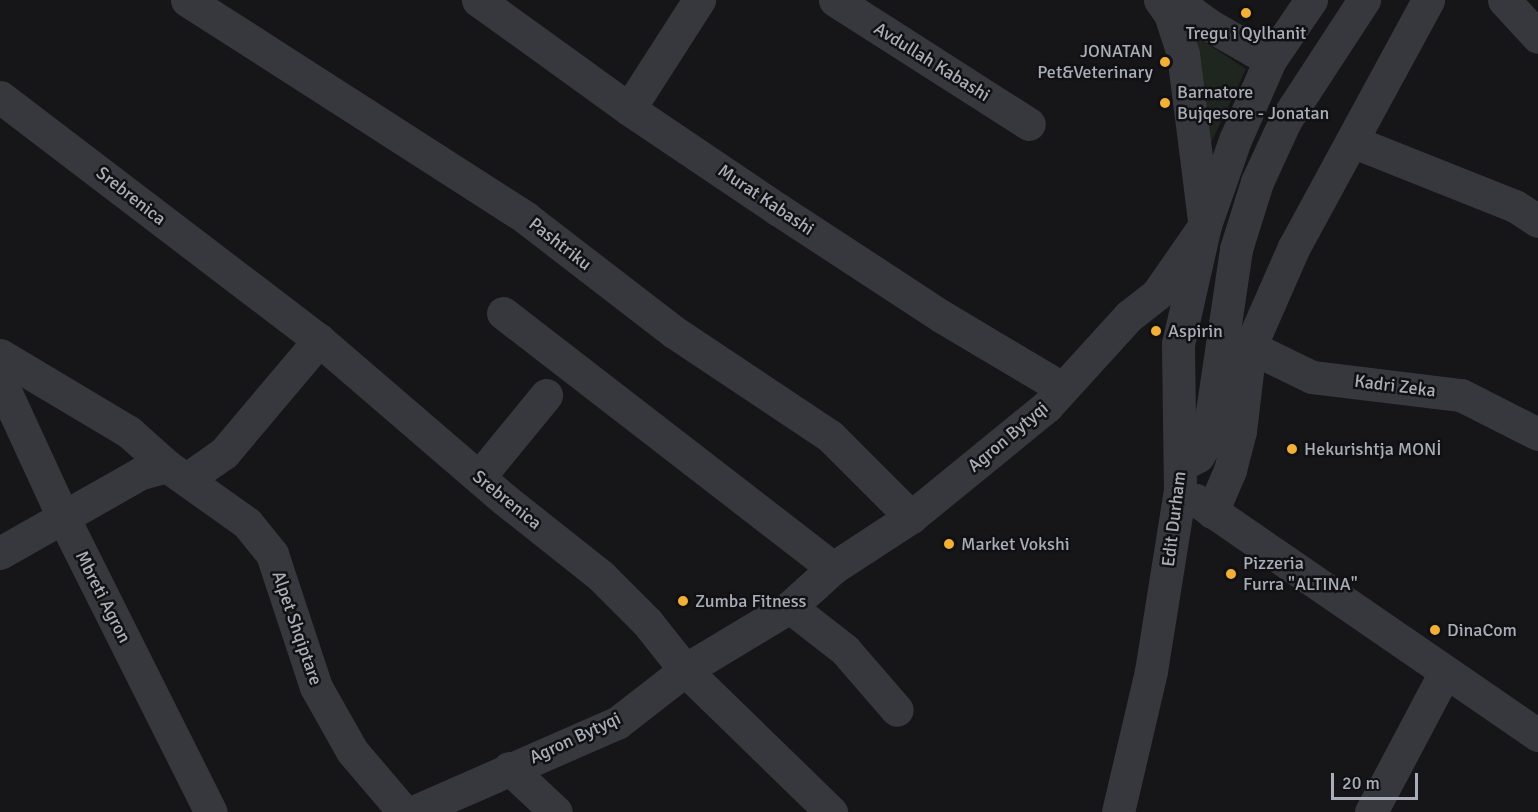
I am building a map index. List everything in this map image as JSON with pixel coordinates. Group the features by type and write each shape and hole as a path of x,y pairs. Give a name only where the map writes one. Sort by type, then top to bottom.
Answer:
{"street":[{"name":"Pashtriku","path":"187,0 526,218 674,332 830,436 912,517"},
{"name":"Murat Kabashi","path":"478,0 629,109 941,316 1062,388"},
{"path":"629,109 699,0"},
{"name":"Avdullah Kabashi","path":"835,0 1029,124"},
{"name":"Edit Durham","path":"1160,0 1170,14 1183,54 1205,225"},
{"path":"1175,0 1270,60"},
{"name":"Edit Durham","path":"1118,812 1151,671 1181,477 1176,408 1178,344 1205,225 1235,140 1270,60 1311,0"},
{"path":"1364,0 1285,121 1257,182 1236,249 1208,439 1181,477 1212,512 1444,674 1538,735"},
{"path":"1212,512 1230,470 1240,431 1250,346 1294,247 1354,142 1428,0"},
{"path":"1504,0 1538,37"},
{"name":"Srebrenica","path":"0,97 319,340 479,477 602,576 647,622 685,670 831,812"},
{"path":"1354,142 1515,206 1538,222"},
{"name":"Agron Bytyqi","path":"413,812 617,723 685,670 790,607 832,568 912,517 1047,406 1129,316 1157,294 1205,225"},
{"path":"503,313 832,568"},
{"path":"0,553 141,473 178,472 224,453 319,340"},
{"name":"Kadri Zeka","path":"1250,346 1312,378 1461,394 1538,434"},
{"name":"Alpet Shqiptare","path":"0,355 129,432 247,523 272,554 316,687 352,751 404,812"},
{"name":"Mbreti Agron","path":"0,380 63,517 211,812"},
{"path":"479,477 546,395"},
{"path":"790,607 832,638 897,710"},
{"path":"1371,812 1444,674"},
{"name":"Agron Bytyqi","path":"510,768 556,812"}],"shaded area":[{"path":"1191,33 1246,69 1211,143"}],"place":[{"name":"Tregu i Qylhanit","path":"1246,13"},
{"name":"JONATAN Pet&Veterinary","path":"1165,62"},
{"name":"Barnatore Bujqesore - Jonatan","path":"1165,103"},
{"name":"Aspirin","path":"1156,331"},
{"name":"Hekurishtja MONİ","path":"1292,449"},
{"name":"Market Vokshi","path":"949,544"},
{"name":"Pizzeria Furra \"ALTINA\"","path":"1231,574"},
{"name":"Zumba Fitness","path":"683,601"},
{"name":"DinaCom","path":"1435,630"}]}
